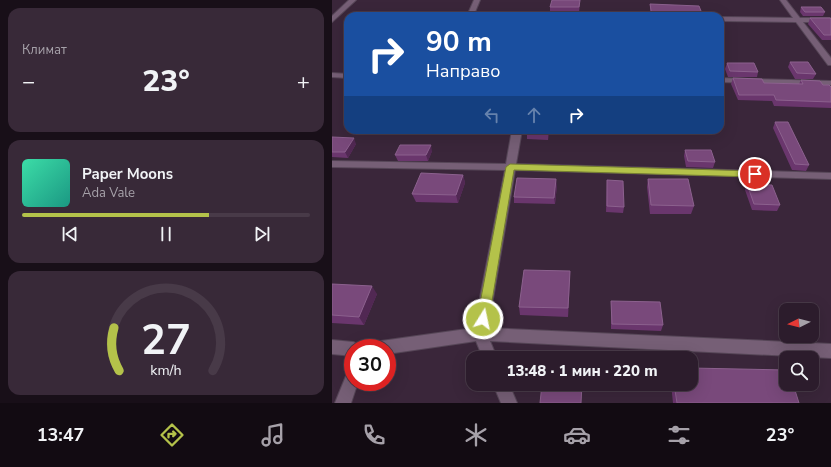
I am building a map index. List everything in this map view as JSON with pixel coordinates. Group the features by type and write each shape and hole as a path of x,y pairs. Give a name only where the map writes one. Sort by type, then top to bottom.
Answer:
{"street":[{"path":"332,20 353,0"},
{"path":"471,12 477,0"},
{"path":"783,0 831,63"},
{"path":"724,19 831,20"},
{"path":"332,76 344,76"},
{"path":"724,80 831,83"},
{"path":"487,351 480,334 516,134"},
{"path":"332,164 510,167 831,176"},
{"path":"396,346 480,334 831,351"},
{"path":"332,347 344,348"},
{"path":"343,403 347,391"},
{"path":"504,391 509,403"}],"building":[{"path":"552,0 580,0 579,7 550,7"},
{"path":"650,4 699,6 701,12 651,12"},
{"path":"801,7 821,7 825,12 805,12"},
{"path":"810,18 830,18 831,35 824,35"},
{"path":"790,62 808,62 816,74 797,73"},
{"path":"727,63 754,63 758,72 730,71"},
{"path":"733,78 762,79 764,83 803,84 801,80 820,81 823,85 829,85 831,87 831,102 776,100 774,95 739,95"},
{"path":"775,122 788,122 809,165 795,164"},
{"path":"332,137 354,138 345,152 332,152"},
{"path":"400,145 431,145 426,155 395,155"},
{"path":"685,150 711,150 715,162 688,161"},
{"path":"421,173 463,175 456,195 412,194"},
{"path":"517,178 556,179 554,198 514,197"},
{"path":"648,179 688,179 694,206 651,205"},
{"path":"607,180 623,181 624,207 607,206"},
{"path":"747,184 772,185 780,205 754,204"},
{"path":"524,270 570,271 568,308 519,307"},
{"path":"332,284 372,286 359,317 332,315"},
{"path":"611,301 660,302 663,325 612,324"},
{"path":"698,368 779,370 779,391 795,391 799,403 677,403 675,391 698,391"},
{"path":"541,391 582,391 581,403 540,403"}],"route":[{"path":"483,319 510,167 755,174"}]}
